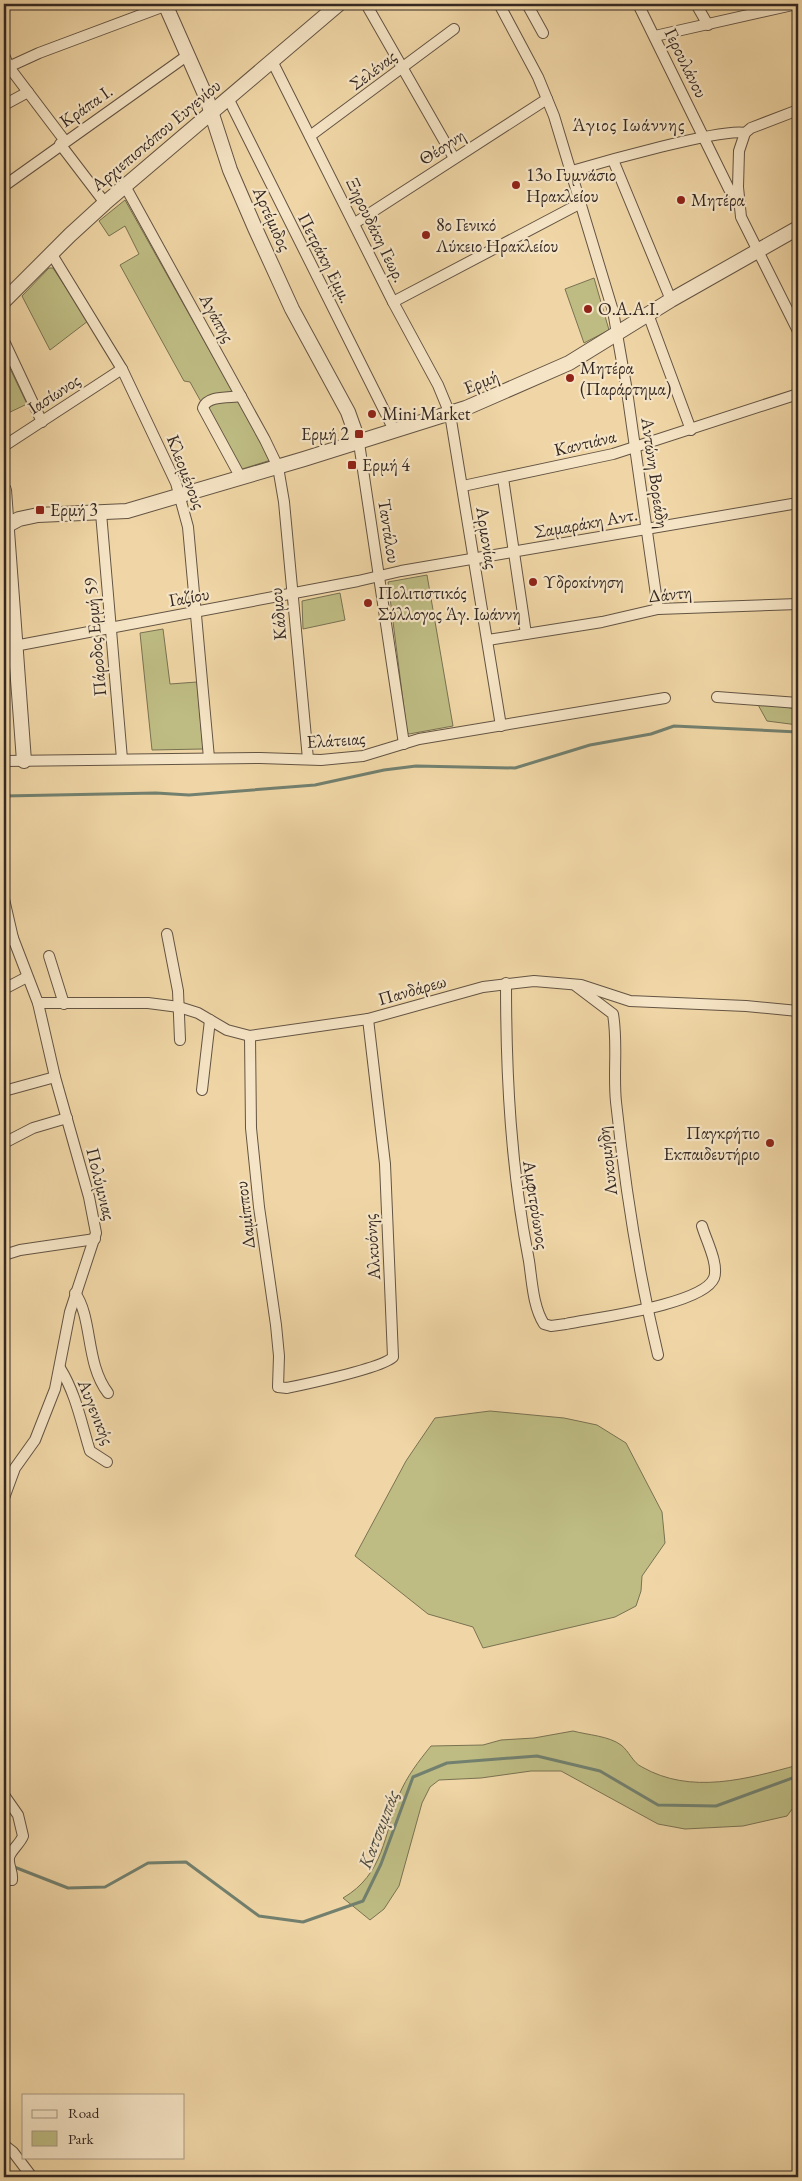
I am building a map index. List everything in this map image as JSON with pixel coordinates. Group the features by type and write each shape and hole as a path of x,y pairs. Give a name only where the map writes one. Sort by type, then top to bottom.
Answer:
{"street":[{"path":"6,68 39,53 167,4"},
{"name":"Αρτέμιδος","path":"167,4 212,113 230,170 278,280 348,412 358,443"},
{"path":"366,4 454,158"},
{"name":"Αντώνη Βορεάδη","path":"499,4 538,76 547,99 572,172 618,333 658,609"},
{"path":"528,4 543,33"},
{"name":"Γερουλάνου","path":"638,4 729,189 738,198"},
{"path":"696,4 708,25"},
{"path":"655,36 796,4"},
{"name":"Αρχιεπισκόπου Ευγενίου","path":"4,301 51,253 105,203 212,113 334,5"},
{"name":"Σελένας","path":"310,136 454,29"},
{"path":"4,55 6,68 28,92 105,203"},
{"name":"Κράπα Ι.","path":"4,186 188,56"},
{"name":"Ξηρουδάκη Γεωρ.","path":"272,61 393,302 438,385 450,414"},
{"path":"4,105 28,92"},
{"name":"Πετράκη Εμμ.","path":"228,98 395,432"},
{"name":"Θέογνη","path":"355,223 547,99"},
{"path":"798,110 751,128 745,133 739,151 738,198 741,217 798,331"},
{"path":"572,172 612,160 705,138 732,132 745,133"},
{"path":"612,160 671,300"},
{"name":"Αγάπης","path":"125,186 278,467"},
{"path":"393,302 581,203"},
{"name":"Ερμή","path":"5,526 24,517 38,515 127,511 182,497 450,414 557,369 602,344 671,300 798,228"},
{"name":"Κλεομένους","path":"51,253 122,369 182,497 188,527 209,758"},
{"path":"648,314 691,430"},
{"path":"4,341 42,422"},
{"name":"Ιασίωνος","path":"4,446 122,369"},
{"name":"Καντιάνα","path":"463,486 572,464 635,448 798,394"},
{"path":"241,396 210,400 203,405 204,413 242,478"},
{"name":"Αρμονίας","path":"450,414 502,726"},
{"name":"Ταντάλου","path":"358,443 380,576 404,744"},
{"name":"Κάδμου","path":"278,467 284,502 308,759"},
{"path":"502,478 526,634"},
{"path":"4,490 9,648 24,760"},
{"name":"Σαμαράκη Αντ.","path":"380,576 474,558 798,503"},
{"name":"Πάροδος Ερμή 59","path":"101,513 122,759"},
{"name":"Γαζίου","path":"9,648 380,576"},
{"name":"Δάντη","path":"488,640 602,622 658,609 798,604"},
{"path":"716,697 798,703"},
{"name":"Ελάτειας","path":"4,761 209,758 321,760 355,758 419,739 665,698"},
{"name":"Πολύμνιας","path":"4,899 9,941 38,1003 55,1077 94,1218 95,1239 75,1293 55,1389 35,1440 15,1468 4,1498"},
{"path":"167,934 179,1007 180,1040"},
{"path":"49,956 64,1004"},
{"path":"4,989 27,977"},
{"name":"Πανδάρεω","path":"38,1003 148,1003 179,1007 198,1013 227,1030 250,1036 368,1019 468,991 543,980 570,983 630,1002 746,1006 798,1012"},
{"name":"Λυκομήδη","path":"570,983 613,1014 615,1092 621,1149 635,1253 658,1355"},
{"name":"Αμφιτρύωνος","path":"506,984 506,1054 510,1135 525,1243 542,1321 544,1324 551,1326 647,1307"},
{"name":"Αλκυόνης","path":"280,1388 371,1367 390,1361 393,1357 385,1164 368,1019"},
{"path":"202,1090 210,1020"},
{"name":"Δαμίππου","path":"250,1036 251,1128 259,1207 276,1325 279,1356 278,1387 280,1388"},
{"path":"4,1090 55,1077"},
{"path":"4,1143 33,1128 67,1118"},
{"path":"647,1307 686,1299 705,1288 713,1280 714,1264 702,1226"},
{"path":"4,1255 20,1250 95,1239"},
{"path":"75,1293 81,1304 95,1370 108,1393"},
{"name":"Αυγενικής","path":"60,1368 81,1414 90,1451 107,1462"},
{"path":"4,1795 18,1815 23,1829 20,1843 9,1859 13,1872 12,1880 4,1880"},
{"path":"4,2145 13,2152 32,2177"}],"green space":[{"path":"125,200 271,460 239,470 190,382 184,381 120,265 139,254 125,226 109,236 99,221"},
{"path":"49,268 53,268 88,321 50,350 22,296"},
{"name":"Ο.Α.Α.Ι.","path":"594,278 609,330 584,343 565,289"},
{"path":"4,356 27,404 4,415"},
{"path":"427,575 453,726 409,734 407,732 388,582"},
{"path":"340,593 345,620 303,629 302,601"},
{"path":"163,629 170,684 197,682 203,749 152,750 140,633"},
{"path":"757,703 798,709 798,725 767,721"},
{"path":"490,1411 564,1418 597,1425 626,1443 662,1512 665,1543 642,1576 641,1591 636,1606 615,1617 483,1648 473,1627 428,1614 355,1556 406,1461 435,1418"},
{"path":"573,1731 616,1742 639,1765 661,1776 680,1780 719,1782 759,1775 798,1765 798,1801 787,1816 743,1826 685,1829 658,1824 561,1771 531,1771 481,1778 439,1780 430,1787 422,1803 399,1886 384,1909 370,1920 343,1898 357,1888 375,1865 386,1839 402,1788 413,1769 431,1746 483,1745 501,1740 534,1738"}],"waterway":[{"path":"4,796 156,793 189,795 315,785 384,770 416,766 515,768 590,745 651,734 674,726 798,732"},
{"name":"Κατσαμπάς","path":"4,1863 68,1888 105,1887 148,1863 186,1862 259,1916 303,1922 363,1901 381,1864 413,1777 447,1763 537,1756 600,1771 658,1805 716,1806 798,1776"}],"place":[{"name":"13o Γυμνάσιο Ηρακλείου","path":"516,185"},
{"name":"Μητέρα","path":"681,200"},
{"name":"8ο Γενικό Λύκειο Ηρακλείου","path":"426,235"},
{"name":"Ο.Α.Α.Ι.","path":"588,309"},
{"name":"Μητέρα (Παράρτημα)","path":"570,378"},
{"name":"Mini Market","path":"372,414"},
{"name":"Ερμή 2","path":"359,434"},
{"name":"Ερμή 4","path":"352,465"},
{"name":"Ερμή 3","path":"40,510"},
{"name":"Υδροκίνηση","path":"533,582"},
{"name":"Πολιτιστικός Σύλλογος Άγ. Ιωάννη","path":"368,603"},
{"name":"Παγκρήτιο Εκπαιδευτήριο","path":"770,1143"}],"district":[{"name":"Άγιος Ιωάννης","path":"629,124"}]}
